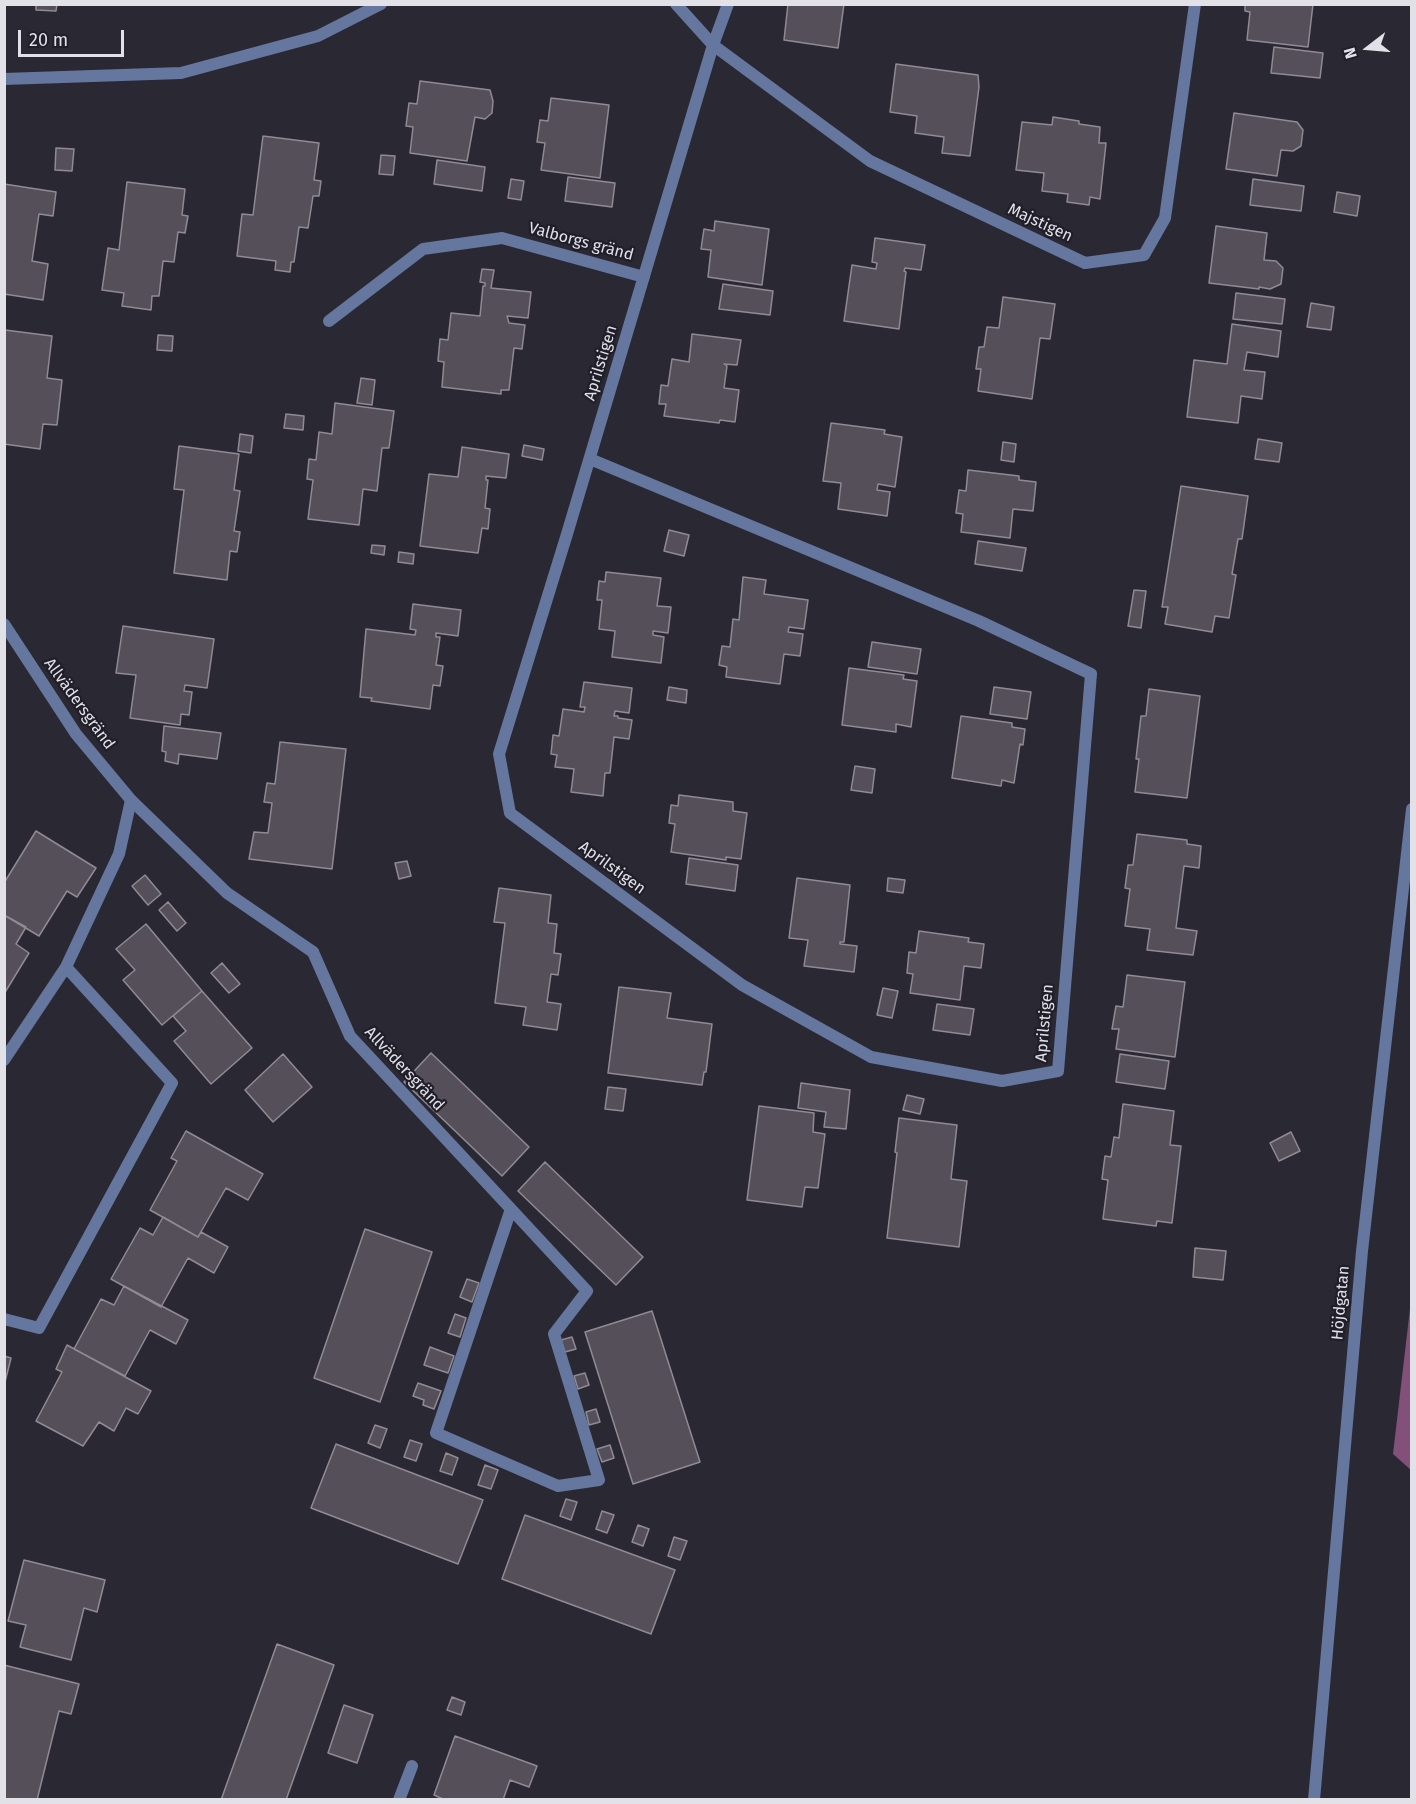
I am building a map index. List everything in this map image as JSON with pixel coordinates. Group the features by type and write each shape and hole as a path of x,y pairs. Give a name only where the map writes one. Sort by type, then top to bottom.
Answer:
{"street":[{"path":"4,79 181,73 318,36 381,4"},
{"name":"Majstigen","path":"676,4 713,45 870,162 1085,263 1144,255 1165,218 1195,4"},
{"path":"713,45 728,4"},
{"name":"Valborgs gränd","path":"329,321 423,249 502,238 644,277 713,45"},
{"name":"Aprilstigen","path":"590,459 979,621 1091,675 1058,1071 1002,1081 871,1057 742,985 510,813 499,754 644,277"},
{"name":"Allvädersgränd","path":"4,624 76,734 131,800 227,893 313,952 350,1036 511,1209 587,1291 555,1334 599,1480 558,1486 436,1433 511,1209"},
{"path":"4,1060 66,967 119,854 131,800"},
{"name":"Höjdgatan","path":"1314,1800 1362,1251 1405,919 1412,809"},
{"path":"4,1320 39,1328 172,1083 66,967"},
{"path":"399,1800 412,1766"}],"shaded area":[{"path":"1411,1300 1412,1470 1393,1454"}],"building":[{"path":"36,4 57,4 56,11 36,10"},
{"path":"788,4 844,4 838,48 784,40"},
{"path":"1245,4 1313,4 1308,47 1247,40 1250,12 1245,11"},
{"path":"1274,47 1323,53 1320,78 1271,73"},
{"path":"896,64 978,75 979,87 970,156 942,153 944,137 915,133 917,116 890,112"},
{"path":"420,81 490,90 493,101 492,113 485,119 475,117 467,161 410,153 413,127 406,126 409,103 417,104"},
{"path":"551,98 609,105 600,178 541,170 545,143 537,142 540,120 548,121"},
{"path":"1234,113 1297,122 1303,130 1301,146 1293,151 1281,150 1277,176 1226,169"},
{"path":"1053,117 1100,127 1099,143 1106,143 1100,199 1090,197 1089,205 1067,202 1068,194 1042,191 1044,173 1016,170 1022,122 1052,125"},
{"path":"263,136 319,143 314,180 321,181 319,196 313,196 308,228 299,227 294,262 291,262 290,272 275,270 276,261 237,256 242,214 253,215"},
{"path":"56,148 74,149 72,171 55,170"},
{"path":"381,155 395,156 393,175 379,174"},
{"path":"437,160 485,167 482,191 434,184"},
{"path":"568,177 615,183 612,207 565,201"},
{"path":"511,179 524,181 521,200 508,198"},
{"path":"1253,179 1304,186 1301,211 1250,205"},
{"path":"127,182 185,189 182,215 188,216 185,233 178,232 174,262 163,261 159,296 152,296 151,310 122,306 124,293 102,290 108,248 119,250"},
{"path":"4,184 56,192 53,216 39,214 32,261 48,264 43,300 4,294"},
{"path":"1337,192 1360,196 1357,216 1334,212"},
{"path":"715,221 769,229 762,285 708,277 711,250 701,249 704,229 714,231"},
{"path":"1216,226 1267,233 1264,260 1276,261 1283,268 1281,284 1270,289 1259,287 1259,289 1209,283"},
{"path":"875,238 925,245 921,270 905,268 904,271 906,272 899,329 844,321 852,265 876,269 877,263 872,262"},
{"path":"482,269 494,270 491,288 531,292 528,318 507,316 509,323 525,325 522,349 514,348 509,390 501,390 501,394 442,387 444,362 438,361 440,339 448,340 451,313 480,316 483,286 485,286 485,283 480,282"},
{"path":"723,284 773,291 770,315 719,309"},
{"path":"1236,293 1285,299 1282,324 1233,319"},
{"path":"1003,297 1055,304 1050,339 1040,338 1032,399 978,391 981,369 976,369 979,347 984,347 987,327 999,328"},
{"path":"1311,303 1334,307 1331,330 1307,327"},
{"path":"1232,324 1281,331 1278,357 1247,352 1244,370 1265,372 1262,399 1241,396 1238,423 1187,417 1194,360 1227,364"},
{"path":"5,330 52,336 47,378 62,380 57,425 43,424 40,449 4,444"},
{"path":"692,334 741,340 737,365 724,364 727,366 724,388 739,390 735,422 720,420 719,423 664,416 666,404 659,404 661,385 668,386 672,359 689,362"},
{"path":"158,335 173,336 172,351 157,350"},
{"path":"361,378 375,380 372,405 357,403"},
{"path":"335,403 394,411 389,448 382,448 377,491 363,489 359,525 308,519 313,480 307,479 309,459 316,460 319,432 332,434"},
{"path":"286,414 304,416 303,430 284,428"},
{"path":"831,423 885,430 884,434 902,437 895,487 878,484 877,490 890,492 887,516 838,509 841,483 823,481"},
{"path":"240,434 253,436 251,453 238,451"},
{"path":"1258,439 1282,443 1279,462 1255,459"},
{"path":"1003,442 1016,444 1014,462 1001,460"},
{"path":"524,445 544,449 542,460 522,456"},
{"path":"179,446 239,454 234,490 240,491 234,531 240,532 237,552 230,551 227,580 174,573 184,490 174,489"},
{"path":"462,447 509,454 506,478 486,476 488,480 485,508 490,509 488,529 482,528 478,553 420,546 429,474 458,477"},
{"path":"968,470 1019,476 1019,480 1036,482 1033,511 1013,509 1010,538 961,532 963,514 956,513 959,490 966,491"},
{"path":"1181,486 1248,496 1242,539 1238,539 1232,574 1236,575 1229,618 1215,616 1212,632 1165,624 1168,607 1162,607"},
{"path":"669,530 689,535 684,556 664,551"},
{"path":"978,541 1026,548 1022,571 975,564"},
{"path":"372,545 385,546 384,555 371,553"},
{"path":"399,552 414,554 413,564 398,562"},
{"path":"606,572 661,578 657,606 671,607 668,633 653,631 653,635 664,637 661,663 612,657 615,631 599,629 602,600 597,600 599,581 605,582"},
{"path":"743,577 766,580 764,594 808,600 804,629 789,627 788,632 803,634 800,656 784,654 780,684 726,677 727,667 719,665 722,646 730,647 733,619 739,620"},
{"path":"1134,590 1146,591 1141,628 1128,626"},
{"path":"413,604 461,610 458,636 436,633 436,637 440,637 436,665 443,666 440,686 433,685 430,709 371,701 372,698 360,697 366,629 415,635 416,630 410,629"},
{"path":"123,626 214,639 207,688 185,685 184,691 192,692 189,715 181,714 180,725 130,718 136,675 116,673"},
{"path":"872,642 921,649 917,674 868,667"},
{"path":"849,668 904,675 903,679 917,681 911,727 896,724 896,732 842,725"},
{"path":"584,682 632,688 629,713 615,711 614,716 632,720 629,739 614,737 610,773 605,773 603,796 571,792 574,769 555,767 557,755 551,754 553,735 559,736 563,709 584,712 585,707 580,707"},
{"path":"669,687 687,690 686,703 667,700"},
{"path":"994,687 1031,692 1027,719 990,714"},
{"path":"1149,689 1200,696 1187,798 1135,792 1141,716 1146,716"},
{"path":"961,716 1012,723 1012,727 1025,729 1023,745 1020,744 1014,783 1002,780 1001,786 952,778"},
{"path":"164,726 221,733 217,759 179,754 178,764 165,761 166,752 162,751"},
{"path":"280,742 346,749 332,869 249,859 254,832 268,833 272,803 264,802 267,783 275,784"},
{"path":"855,766 875,769 872,793 851,790"},
{"path":"679,795 733,802 733,811 747,813 741,859 726,857 726,860 671,852 675,824 669,823 671,805 678,806"},
{"path":"36,831 96,868 77,897 67,891 39,936 4,915 4,883"},
{"path":"1137,834 1187,840 1187,844 1201,846 1199,868 1184,866 1176,928 1197,931 1193,955 1147,950 1150,929 1125,926 1130,889 1125,888 1128,865 1133,865"},
{"path":"689,858 738,865 735,891 686,884"},
{"path":"407,861 411,876 399,879 395,863"},
{"path":"145,875 161,894 148,905 132,886"},
{"path":"797,878 850,885 844,942 840,944 857,946 854,972 804,966 808,940 789,938"},
{"path":"888,878 905,880 903,893 887,891"},
{"path":"499,888 551,895 548,923 557,924 554,953 561,954 558,975 551,974 547,1002 561,1004 557,1030 523,1025 526,1007 495,1003 505,923 494,922"},
{"path":"168,902 186,923 177,931 159,910"},
{"path":"4,915 26,927 16,944 29,953 4,994"},
{"path":"146,924 202,991 162,1025 123,980 135,970 116,949"},
{"path":"919,931 969,938 968,942 984,944 981,968 964,966 960,1000 910,993 913,974 907,973 909,952 916,953"},
{"path":"222,963 240,984 229,993 211,973"},
{"path":"1127,975 1185,982 1175,1057 1116,1049 1119,1029 1112,1029 1116,1006 1123,1007"},
{"path":"619,987 671,993 667,1018 712,1024 706,1072 704,1072 702,1085 608,1073"},
{"path":"883,988 898,991 892,1018 877,1015"},
{"path":"202,991 252,1048 211,1084 174,1041 186,1031 173,1016"},
{"path":"937,1004 974,1009 970,1035 933,1030"},
{"path":"431,1053 529,1147 502,1176 404,1082"},
{"path":"283,1054 312,1087 273,1122 245,1090"},
{"path":"1120,1054 1169,1061 1165,1089 1116,1082"},
{"path":"801,1083 850,1090 846,1129 824,1127 826,1112 798,1108"},
{"path":"608,1087 626,1089 623,1111 605,1109"},
{"path":"907,1095 924,1099 920,1114 903,1110"},
{"path":"1123,1104 1174,1111 1170,1145 1181,1146 1172,1223 1157,1221 1156,1226 1103,1219 1108,1180 1102,1179 1105,1156 1111,1157 1114,1137 1119,1138"},
{"path":"759,1106 814,1113 813,1132 825,1134 818,1188 805,1187 802,1207 747,1200"},
{"path":"899,1118 957,1125 951,1179 967,1181 959,1247 887,1238"},
{"path":"186,1131 263,1174 248,1200 226,1188 198,1237 150,1210 177,1161 171,1158"},
{"path":"1291,1132 1300,1151 1279,1161 1270,1143"},
{"path":"545,1162 643,1257 616,1285 518,1191"},
{"path":"163,1217 198,1237 201,1232 228,1247 214,1273 188,1258 161,1307 111,1279 140,1228 153,1235"},
{"path":"365,1229 432,1252 380,1402 314,1378"},
{"path":"1195,1248 1226,1251 1223,1280 1193,1277"},
{"path":"467,1279 479,1283 472,1302 460,1297"},
{"path":"124,1286 188,1320 176,1344 150,1330 125,1376 74,1349 101,1299 114,1305"},
{"path":"652,1311 700,1462 633,1484 585,1332"},
{"path":"455,1314 466,1318 460,1337 448,1333"},
{"path":"572,1337 576,1349 565,1352 561,1340"},
{"path":"67,1345 151,1391 138,1414 126,1408 114,1431 99,1422 83,1446 36,1421 62,1372 56,1369"},
{"path":"430,1347 454,1356 448,1373 424,1365"},
{"path":"4,1356 11,1358 4,1386"},
{"path":"585,1373 589,1385 578,1389 574,1376"},
{"path":"418,1383 441,1391 434,1409 423,1405 424,1400 413,1396"},
{"path":"596,1409 600,1422 589,1425 586,1412"},
{"path":"375,1425 387,1429 380,1448 368,1443"},
{"path":"410,1440 422,1444 416,1461 404,1457"},
{"path":"336,1444 483,1500 458,1564 311,1508"},
{"path":"610,1445 614,1458 602,1462 597,1449"},
{"path":"446,1453 458,1458 452,1475 440,1471"},
{"path":"485,1465 498,1470 491,1489 478,1485"},
{"path":"566,1499 577,1502 571,1520 560,1516"},
{"path":"602,1511 614,1515 607,1533 596,1529"},
{"path":"525,1515 675,1570 651,1634 502,1579"},
{"path":"638,1525 649,1529 643,1546 632,1542"},
{"path":"674,1537 687,1541 680,1560 668,1556"},
{"path":"24,1560 105,1580 97,1612 84,1608 71,1660 20,1647 26,1625 8,1621"},
{"path":"277,1644 334,1665 286,1800 221,1800"},
{"path":"4,1665 79,1684 71,1714 59,1711 37,1800 4,1800"},
{"path":"452,1697 465,1702 461,1715 447,1710"},
{"path":"344,1705 373,1715 357,1763 328,1753"},
{"path":"455,1736 537,1766 529,1787 510,1780 503,1800 445,1800 434,1795"}]}
